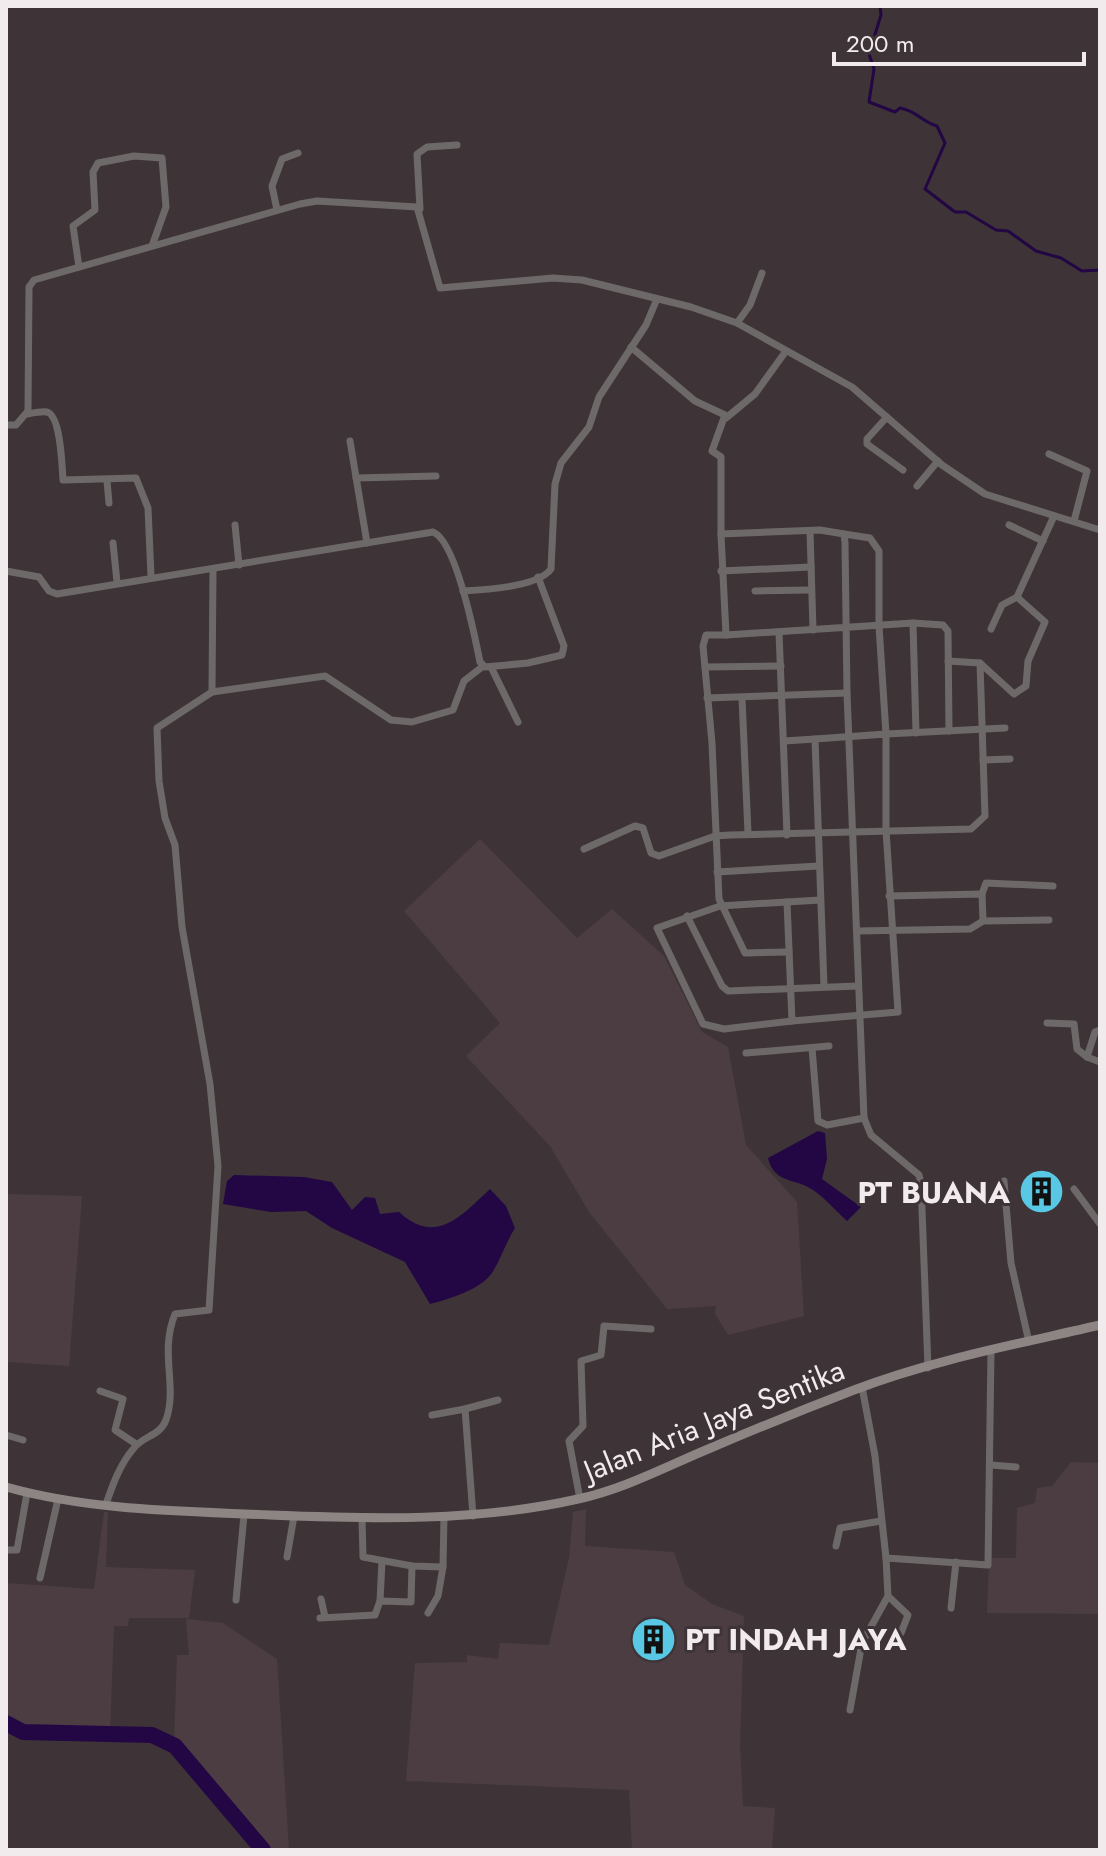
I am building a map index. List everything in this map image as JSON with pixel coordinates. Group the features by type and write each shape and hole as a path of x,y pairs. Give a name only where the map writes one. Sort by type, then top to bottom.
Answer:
{"street":[{"path":"457,145 427,147 417,154 420,209 435,279 440,288 553,278 608,284 737,323 852,387 938,461 985,494 1100,530"},
{"path":"277,210 274,176 282,159 298,153"},
{"path":"79,267 73,226 95,210 93,172 98,163 134,156 162,158 166,207 152,246"},
{"path":"27,414 31,282 317,201 420,209"},
{"path":"737,323 750,305 762,273"},
{"path":"463,591 509,587 551,569 555,484 561,463 589,427 599,397 657,299"},
{"path":"631,347 695,401 726,418"},
{"path":"726,635 721,571 721,457 712,451 726,418 755,394 786,351"},
{"path":"6,425 16,425 27,414 46,412 53,416 58,427 63,480 136,478 145,497 151,576"},
{"path":"887,417 867,439 867,444 903,470"},
{"path":"350,441 367,543"},
{"path":"1049,454 1087,471 1074,521"},
{"path":"917,486 938,461"},
{"path":"356,478 436,476"},
{"path":"107,481 109,503"},
{"path":"991,629 1002,605 1017,597 1054,516"},
{"path":"235,525 239,565"},
{"path":"1009,525 1043,541"},
{"path":"721,534 810,531 870,538 878,545 879,626 886,734 886,830 898,1012 724,1029 703,1024 657,931 659,926 720,906 820,900"},
{"path":"810,531 813,630"},
{"path":"6,571 39,577 49,591 57,594 151,576 213,570 438,534 445,541 487,667 518,722"},
{"path":"844,534 847,693 864,1118 871,1135 919,1175 928,1368"},
{"path":"113,543 117,582"},
{"path":"721,571 811,567"},
{"path":"212,692 213,570"},
{"path":"106,1504 119,1471 136,1444 159,1432 166,1420 170,1390 166,1352 175,1314 209,1310 218,1166 214,1115 182,927 175,845 165,818 155,740 157,728 212,692 329,677 365,706 391,720 412,722 453,710 464,681 487,667 562,655 565,649 538,577"},
{"path":"755,591 810,590"},
{"path":"948,661 980,663 1014,694 1026,686 1028,661 1045,622 1017,597"},
{"path":"913,623 916,733"},
{"path":"789,952 745,953 720,906 705,638 913,623 943,625 948,631 949,731"},
{"path":"779,632 787,835"},
{"path":"584,849 635,826 643,828 651,853 656,856 715,836 748,833 787,835 971,829 981,823 985,816 980,663"},
{"path":"705,667 781,666"},
{"path":"707,698 847,693"},
{"path":"742,698 748,833"},
{"path":"784,741 1005,728"},
{"path":"815,739 824,986"},
{"path":"983,760 1010,759"},
{"path":"717,872 819,866"},
{"path":"983,921 982,894 986,883 1053,886"},
{"path":"889,896 982,894"},
{"path":"787,902 792,1021"},
{"path":"687,916 724,989 858,986"},
{"path":"857,931 970,929 983,921 1049,920"},
{"path":"1047,1023 1074,1024 1077,1049 1100,1062"},
{"path":"1087,1057 1095,1032 1100,1030"},
{"path":"746,1053 829,1046"},
{"path":"812,1048 818,1121 827,1125 864,1118"},
{"path":"1004,1181 1011,1263 1029,1342"},
{"path":"1074,1189 1100,1224"},
{"name":"Jalan Aria Jaya Sentika","path":"6,1487 58,1499 164,1512 362,1518 473,1516 580,1499 642,1478 862,1387 1100,1325"},
{"path":"580,1499 569,1441 583,1426 581,1361 601,1355 604,1326 651,1329"},
{"path":"886,1558 988,1565 991,1351"},
{"path":"850,1710 862,1643 888,1596 875,1456 862,1387"},
{"path":"100,1391 123,1399 115,1430 136,1444"},
{"path":"432,1415 498,1400"},
{"path":"465,1409 473,1516"},
{"path":"6,1435 23,1440"},
{"path":"991,1465 1016,1467"},
{"path":"6,1550 17,1550 27,1493"},
{"path":"40,1578 58,1499"},
{"path":"236,1600 244,1515"},
{"path":"287,1557 294,1516"},
{"path":"428,1613 438,1596 443,1567 444,1517"},
{"path":"362,1518 361,1555 412,1566 443,1567"},
{"path":"836,1546 840,1528 881,1521"},
{"path":"321,1599 322,1617 375,1615 380,1601 382,1561"},
{"path":"951,1608 956,1562"},
{"path":"380,1601 411,1602 412,1566"},
{"path":"888,1596 908,1615 901,1633"}],"shaded area":[{"path":"480,839 577,938 612,909 664,956 702,1032 728,1047 746,1145 797,1202 804,1316 728,1335 715,1314 716,1306 667,1309 589,1212 550,1146 466,1056 500,1023 404,911"},
{"path":"818,1131 825,1133 827,1159 822,1179 861,1207 847,1221 813,1190 780,1176 768,1158"},
{"path":"234,1175 304,1177 332,1182 352,1210 365,1197 375,1198 380,1214 399,1212 425,1227 448,1223 490,1189 506,1206 515,1228 487,1279 464,1293 430,1304 405,1262 332,1228 306,1211 271,1212 223,1204 227,1181"},
{"path":"6,1194 82,1196 69,1366 6,1362"},
{"path":"1071,1462 1100,1463 1100,1614 987,1613 989,1558 1016,1558 1017,1508 1035,1503 1037,1488 1052,1486"},
{"path":"586,1509 585,1546 674,1552 685,1585 712,1604 744,1616 740,1746 743,1806 775,1808 772,1850 632,1850 629,1790 406,1781 415,1663 467,1662 467,1655 498,1659 500,1643 549,1645 569,1558 573,1512"},
{"path":"104,1512 108,1512 106,1567 195,1570 189,1618 129,1618 128,1626 114,1626 110,1733 23,1732 6,1721 6,1583 94,1589"},
{"path":"186,1619 223,1623 277,1659 289,1850 272,1850 259,1843 174,1743 177,1655 189,1655"}],"waterway":[{"path":"880,6 881,15 869,54 874,69 869,102 895,112 900,108 906,109 937,126 945,143 925,189 955,212 966,212 996,230 1008,231 1036,251 1061,258 1082,271 1100,270"},
{"path":"6,1723 23,1732 152,1735 175,1746 263,1850"}],"place":[{"name":"PT BUANA","path":"1041,1192"},
{"name":"PT INDAH JAYA","path":"654,1639"}]}
